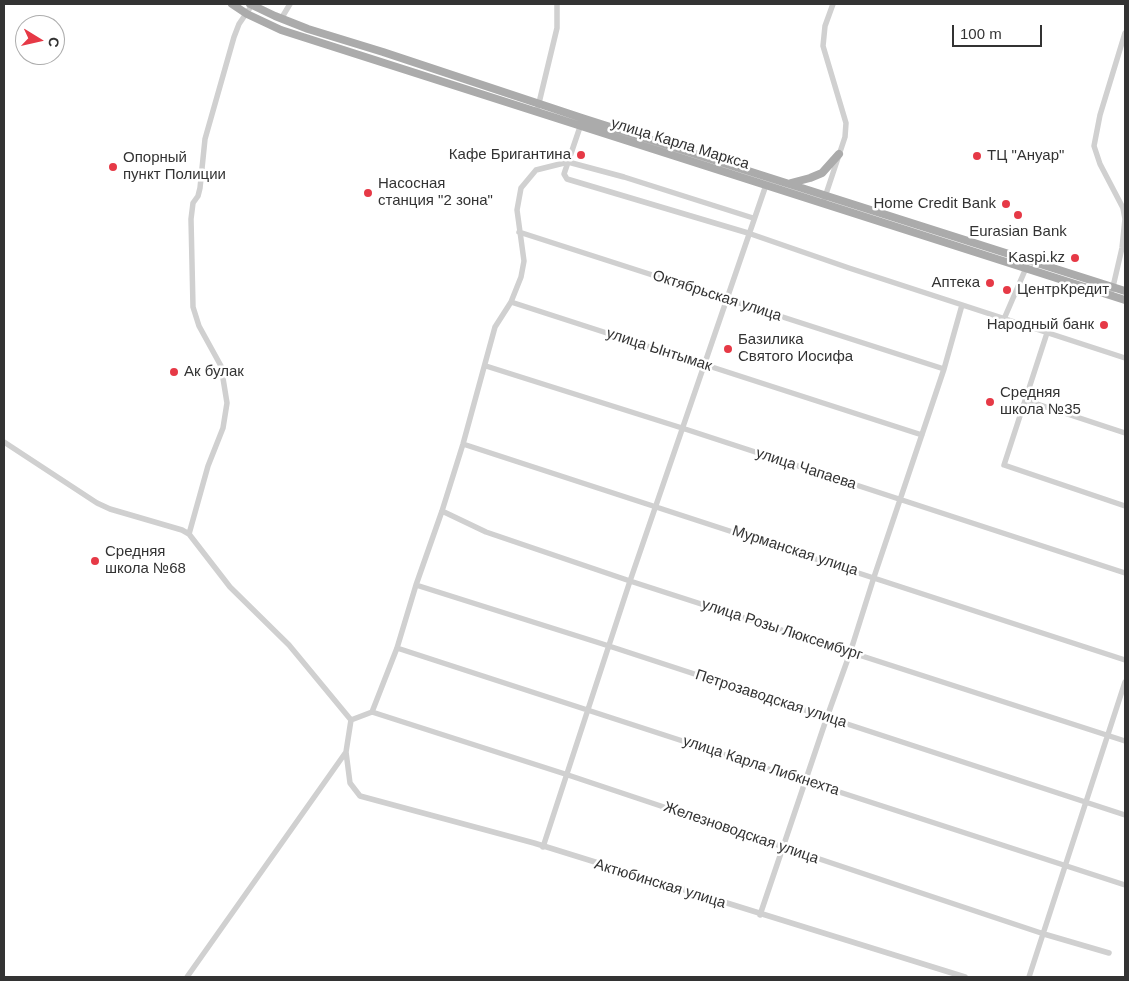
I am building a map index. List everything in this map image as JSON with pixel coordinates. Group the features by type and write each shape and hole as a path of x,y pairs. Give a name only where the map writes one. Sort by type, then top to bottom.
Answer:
{"main road":[{"name":"улица Карла Маркса","path":"232,4 247,14 281,30 536,113 1026,268 1112,291 1125,291"},
{"name":"улица Карла Маркса","path":"251,4 308,29 826,194 1112,291 1125,300"},
{"path":"790,183 822,173 839,154"}],"street":[{"path":"188,534 208,466 223,428 227,403 221,366 199,326 193,307 193,203 198,196 205,139 234,37 239,24 247,14 251,4"},
{"path":"282,19 290,4"},
{"path":"536,113 557,28 558,4"},
{"path":"823,204 845,137 846,123 823,46 825,26 833,4"},
{"path":"1112,291 1122,248 1125,219 1123,208 1100,164 1094,146 1100,114 1125,33"},
{"path":"580,127 564,174 567,179 748,233 1125,358"},
{"path":"352,720 372,712 397,648 463,444 486,366 495,327 511,302 521,277 524,261 517,210 521,188 536,170 568,162 624,177 753,218"},
{"path":"543,847 565,774 630,581 753,218 766,185"},
{"name":"Октябрьская улица","path":"520,232 944,369"},
{"path":"1004,319 1026,268"},
{"name":"улица Ынтымак","path":"511,302 922,435"},
{"path":"760,915 850,653 944,369 962,305"},
{"path":"1048,333 1004,466 1125,506"},
{"name":"улица Чапаева","path":"486,366 1125,573"},
{"path":"1025,400 1125,433"},
{"path":"4,442 97,504 182,530 188,534 230,587 289,645 352,720"},
{"name":"Мурманская улица","path":"463,444 1125,660"},
{"name":"улица Розы Люксембург","path":"442,511 486,532 630,581 1125,741"},
{"name":"Петрозаводская улица","path":"416,585 609,646 1125,815"},
{"name":"улица Карла Либкнехта","path":"397,648 1125,885"},
{"path":"1029,977 1067,866 1125,682"},
{"name":"Железноводская улица","path":"372,712 1109,954"},
{"path":"187,977 346,752 352,720"},
{"name":"Актюбинская улица","path":"346,752 350,783 360,796 543,847 965,977"}],"place":[{"name":"Кафе Бригантина","path":"581,155"},
{"name":"ТЦ \"Ануар\"","path":"977,156"},
{"name":"Опорный пункт Полиции","path":"113,167"},
{"name":"Насосная станция \"2 зона\"","path":"368,193"},
{"name":"Home Credit Bank","path":"1006,204"},
{"name":"Eurasian Bank","path":"1018,215"},
{"name":"Kaspi.kz","path":"1075,258"},
{"name":"Аптека","path":"990,283"},
{"name":"ЦентрКредит","path":"1007,290"},
{"name":"Народный банк","path":"1104,325"},
{"name":"Базилика Святого Иосифа","path":"728,349"},
{"name":"Ак булак","path":"174,372"},
{"name":"Средняя школа №35","path":"990,402"},
{"name":"Средняя школа №68","path":"95,561"}]}
